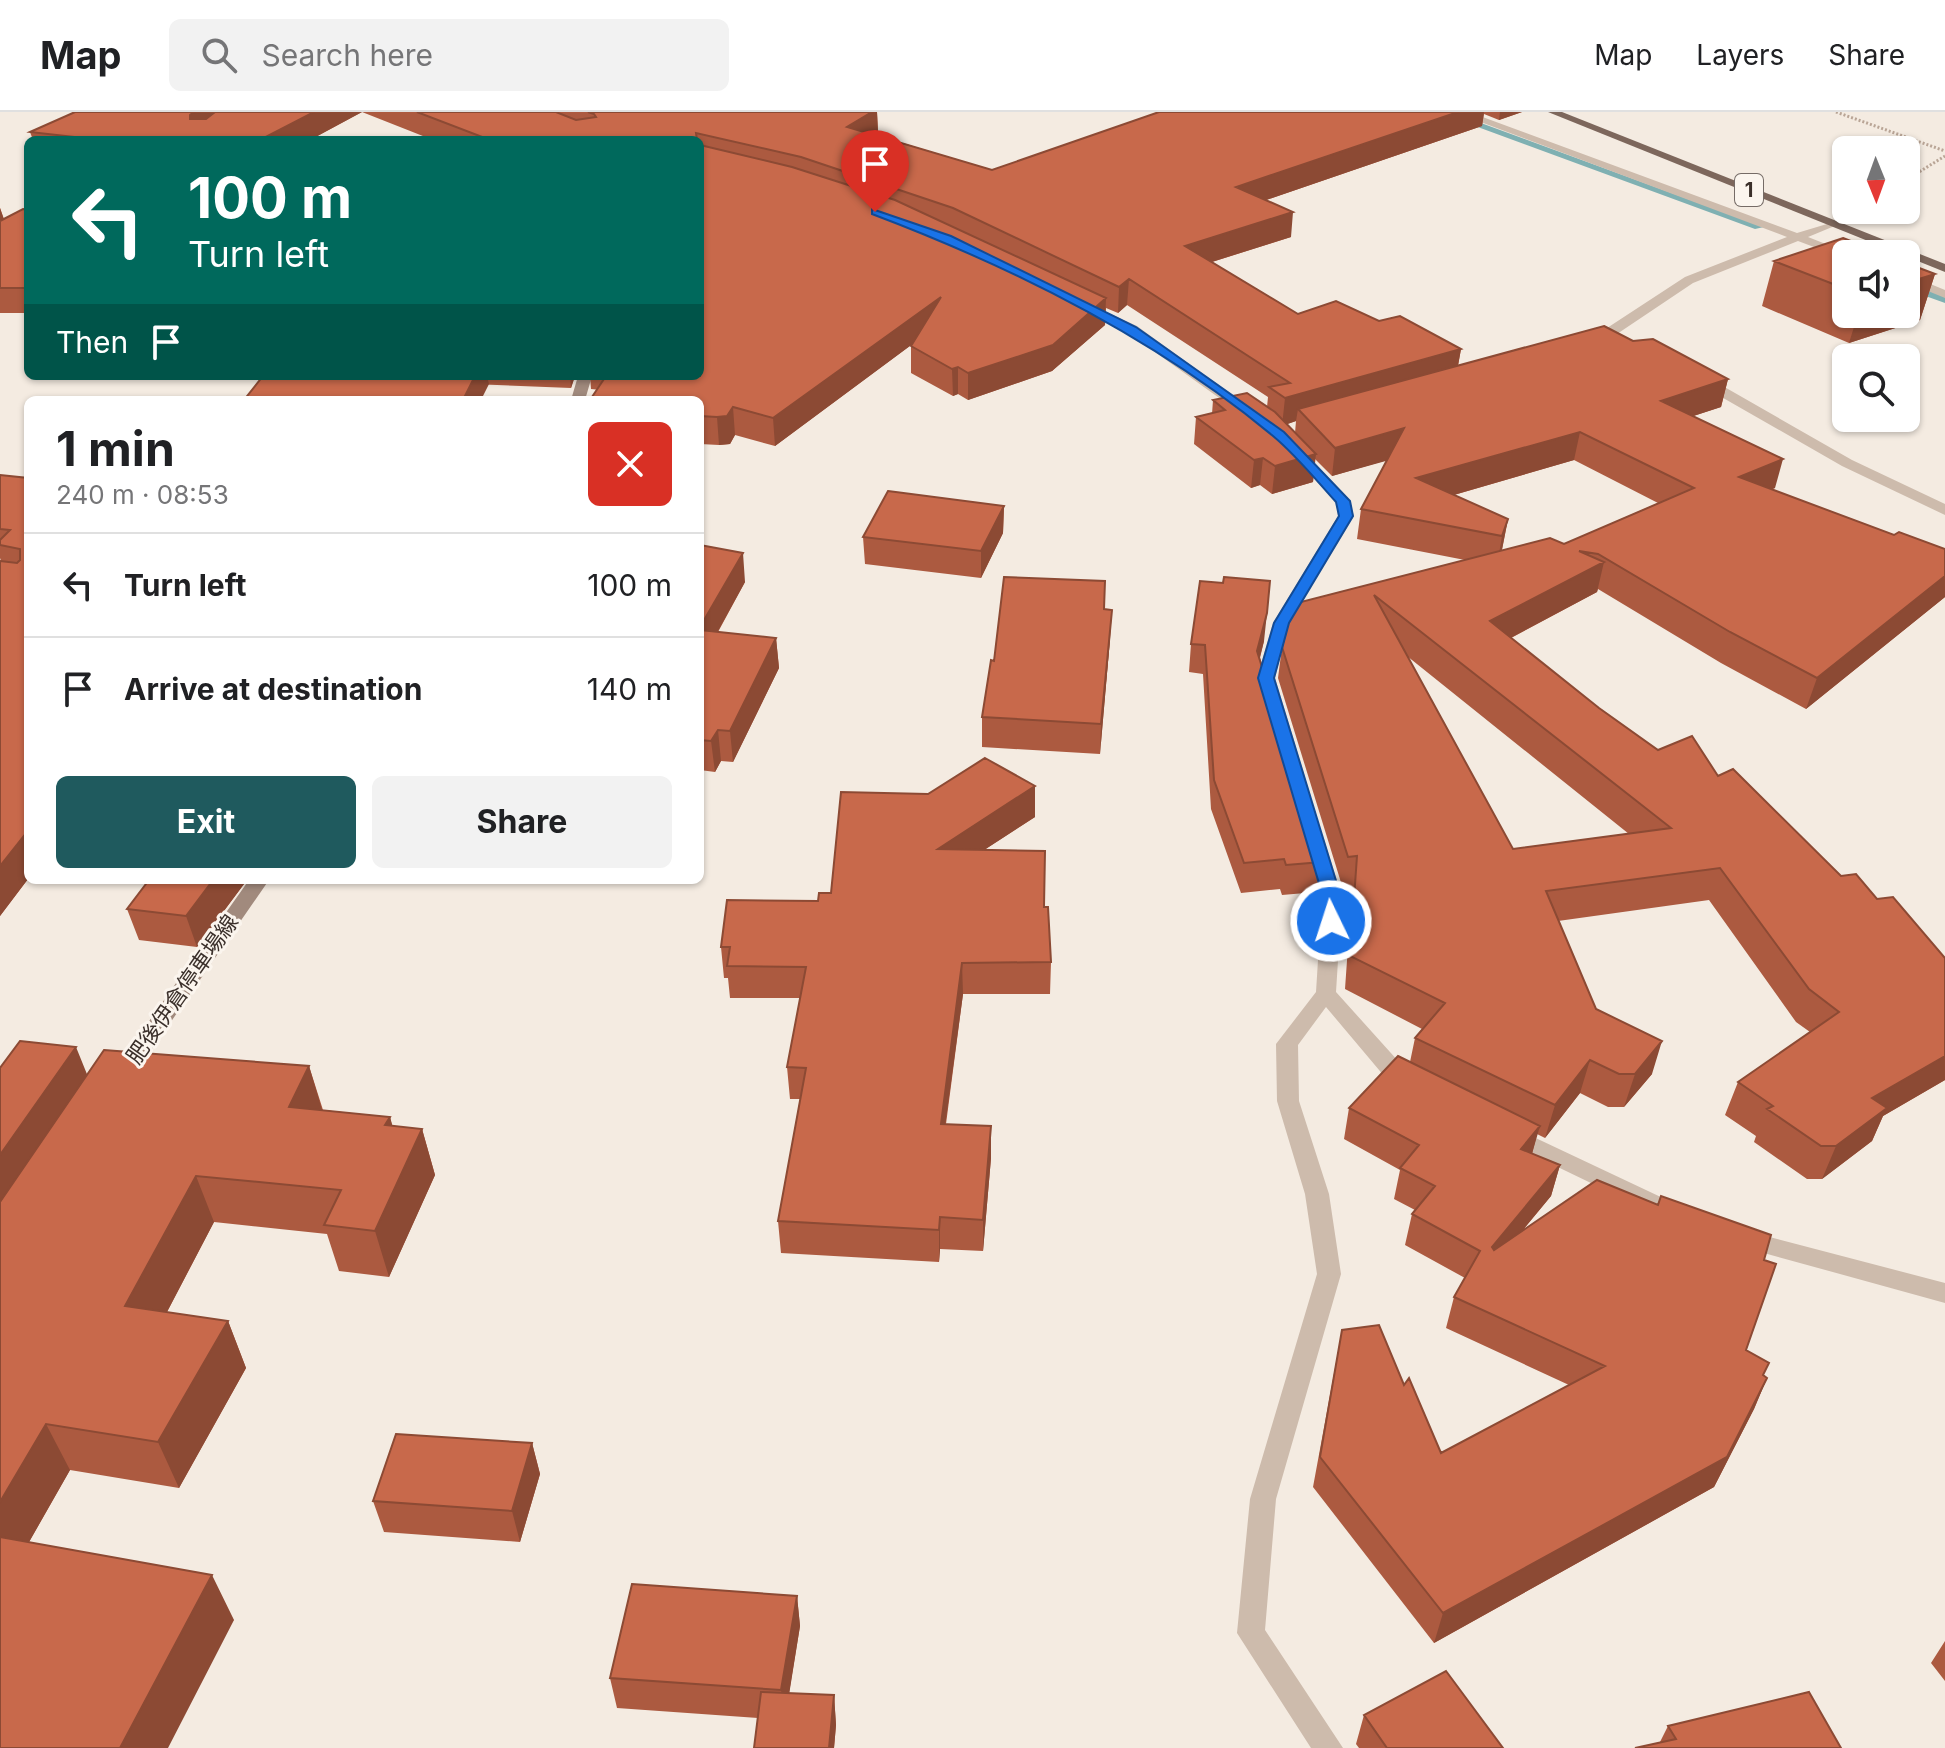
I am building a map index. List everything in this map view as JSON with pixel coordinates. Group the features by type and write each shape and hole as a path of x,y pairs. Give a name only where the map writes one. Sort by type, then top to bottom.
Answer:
{"main road":[{"name":"1","path":"1553,112 1832,223"},
{"name":"1","path":"1835,224 1945,268"},
{"name":"肥後伊倉停車場線","path":"112,1091 256,884"}],"street":[{"path":"1459,112 1832,250"},
{"path":"1581,342 1616,336 1689,280 1800,239 1832,223"},
{"path":"1920,284 1945,294"},
{"path":"1075,301 1132,329 1254,417"},
{"path":"1687,372 1847,463 1945,510"},
{"path":"1279,434 1343,501 1346,516 1281,623 1266,678 1332,897 1326,993 1287,1044 1288,1101 1317,1194 1329,1274 1263,1499 1251,1633 1328,1748"},
{"path":"1326,993 1398,1078 1425,1092"},
{"path":"1494,1126 1674,1213"},
{"path":"1718,1232 1945,1293"}],"path":[{"path":"1836,112 1945,154"},
{"path":"1920,171 1945,154"}],"building":[{"path":"75,112 194,112 190,119 206,119 215,112 314,112 268,136 66,136 30,132"},
{"path":"417,112 556,112 576,120 596,117 588,112 872,112 847,127 992,170 1159,112 1458,112 1236,187 1293,212 1185,246 1298,314 1336,301 1379,321 1400,316 1461,349 1285,398 1269,387 1290,383 1129,279 1119,287 953,208 801,157 696,133 696,136 480,136"},
{"path":"704,146 792,167 895,200 1106,298 1053,345 968,373 958,367 952,369 911,346 941,297 773,418 733,407 727,416 704,416 704,396 593,396 603,380 704,380"},
{"path":"24,209 24,288 0,288 0,221"},
{"path":"1832,242 1832,284 1774,261"},
{"path":"1920,268 1935,274 1920,279"},
{"path":"1604,326 1633,341 1653,339 1728,379 1661,401 1783,459 1739,477 1894,535 1899,532 1945,549 1945,576 1817,678 1730,632 1598,554 1579,551 1604,562 1490,621 1599,708 1658,750 1692,736 1718,776 1733,769 1841,876 1856,874 1877,899 1893,897 1945,958 1945,1056 1872,1098 1887,1108 1836,1146 1821,1146 1767,1109 1773,1106 1738,1082 1839,1012 1809,989 1720,868 1546,891 1596,1009 1662,1041 1635,1074 1619,1074 1590,1060 1555,1105 1415,1038 1445,1003 1350,956 1357,856 1348,857 1282,647 1293,604 1550,538 1564,544 1694,488 1580,432 1416,478 1508,519 1502,536 1361,509 1404,428 1335,448 1298,409","holes":["1374,595 1671,828 1513,849"]},
{"path":"260,380 473,380 465,396 247,396"},
{"path":"1247,393 1275,412 1316,454 1275,466 1263,458 1254,460 1196,417 1225,410 1213,400"},
{"path":"0,475 24,478 24,836 0,866 0,561 17,563 20,549 0,545 0,540 10,530 0,529"},
{"path":"888,491 1004,506 981,551 863,537"},
{"path":"704,546 743,553 704,620"},
{"path":"1004,577 1105,581 1104,609 1112,610 1101,724 982,717 991,660 994,661"},
{"path":"1224,577 1270,581 1267,613 1257,651 1322,862 1286,865 1284,859 1244,863 1214,780 1205,645 1191,644 1200,581 1223,583"},
{"path":"704,630 776,638 730,731 718,730 711,741 704,740"},
{"path":"985,758 1035,786 938,849 1045,851 1044,907 1048,907 1051,962 962,963 941,1124 991,1126 983,1220 940,1217 939,1230 778,1221 806,1068 787,1067 806,967 727,966 730,947 721,947 727,900 818,901 819,893 831,893 841,792 928,794"},
{"path":"146,884 210,884 186,916 127,909"},
{"path":"20,1041 76,1047 0,1155 0,1068"},
{"path":"104,1050 309,1066 289,1107 390,1117 385,1125 422,1129 375,1231 324,1225 341,1190 196,1176 125,1306 228,1321 158,1442 46,1424 0,1502 0,1202"},
{"path":"1398,1056 1540,1126 1521,1149 1560,1165 1492,1247 1494,1250 1597,1180 1658,1205 1661,1196 1771,1235 1764,1260 1776,1264 1746,1350 1769,1363 1763,1375 1767,1378 1727,1457 1443,1613 1320,1457 1342,1330 1379,1325 1404,1385 1409,1378 1441,1453 1605,1366 1454,1297 1480,1251 1412,1214 1435,1186 1400,1168 1419,1145 1349,1108"},
{"path":"396,1434 532,1443 512,1511 373,1501"},
{"path":"0,1537 212,1575 120,1748 0,1748"},
{"path":"632,1584 797,1596 781,1690 610,1678"},
{"path":"1446,1671 1503,1748 1387,1748 1364,1715"},
{"path":"761,1692 834,1695 829,1748 754,1748"},
{"path":"1809,1692 1841,1748 1635,1748 1676,1739 1668,1726"}],"waterway":[{"path":"1442,112 1759,227"},
{"path":"1920,290 1945,300"}],"route":[{"path":"875,212 948,239 1132,329 1279,434 1343,501 1346,516 1281,623 1266,678 1332,897 1331,921"}]}
